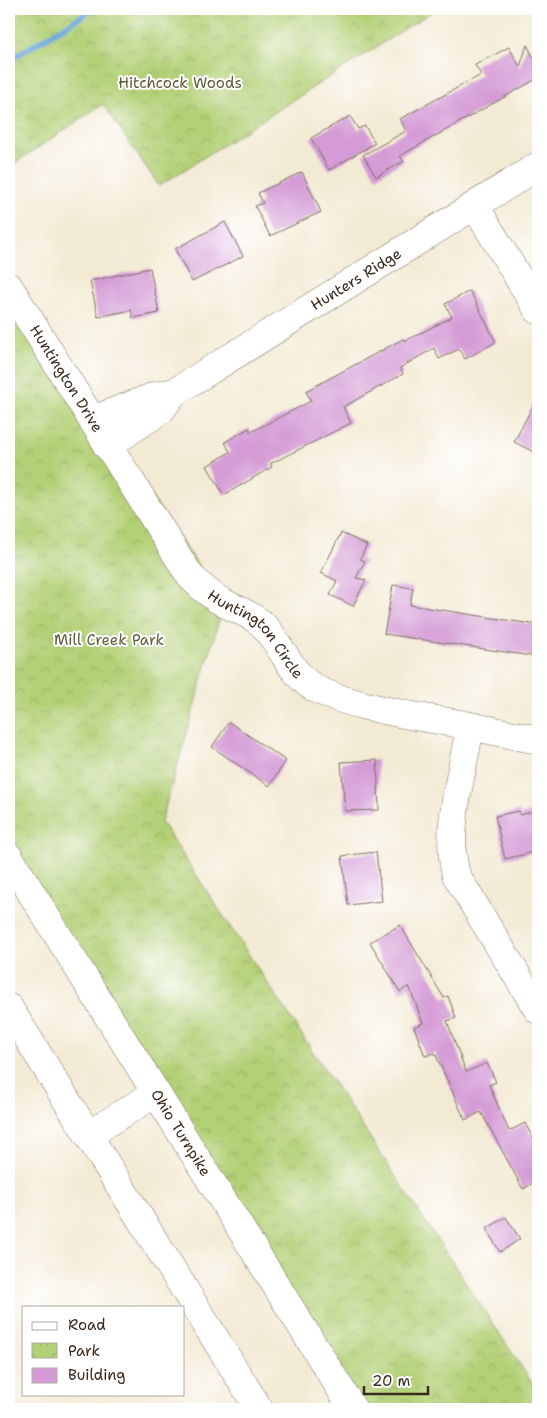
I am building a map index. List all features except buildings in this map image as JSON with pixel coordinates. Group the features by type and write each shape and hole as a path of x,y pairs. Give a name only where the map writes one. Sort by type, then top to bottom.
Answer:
{"main road":[{"name":"Hunters Ridge","path":"107,446 161,410 175,392 538,166"},
{"path":"475,206 538,310"},
{"name":"Huntington Drive","path":"9,287 107,446"},
{"name":"Hunters Ridge","path":"92,420 155,396 175,392"},
{"name":"Huntington Circle","path":"107,446 190,576 205,592 262,624 275,640 293,670 306,683 340,700 538,740"},
{"path":"470,726 451,836 452,857 456,875 538,1010"},
{"name":"Ohio Turnpike","path":"9,857 354,1409"},
{"path":"9,1008 258,1409"},
{"path":"88,1135 156,1093"}],"green space":[{"name":"Hitchcock Woods","path":"9,9 436,9 159,186 103,104 9,167"},
{"name":"Mill Creek Park","path":"9,287 224,603 161,822 538,1392 538,1409 353,1409 9,857"}],"waterway":[{"path":"9,60 94,9"}]}
